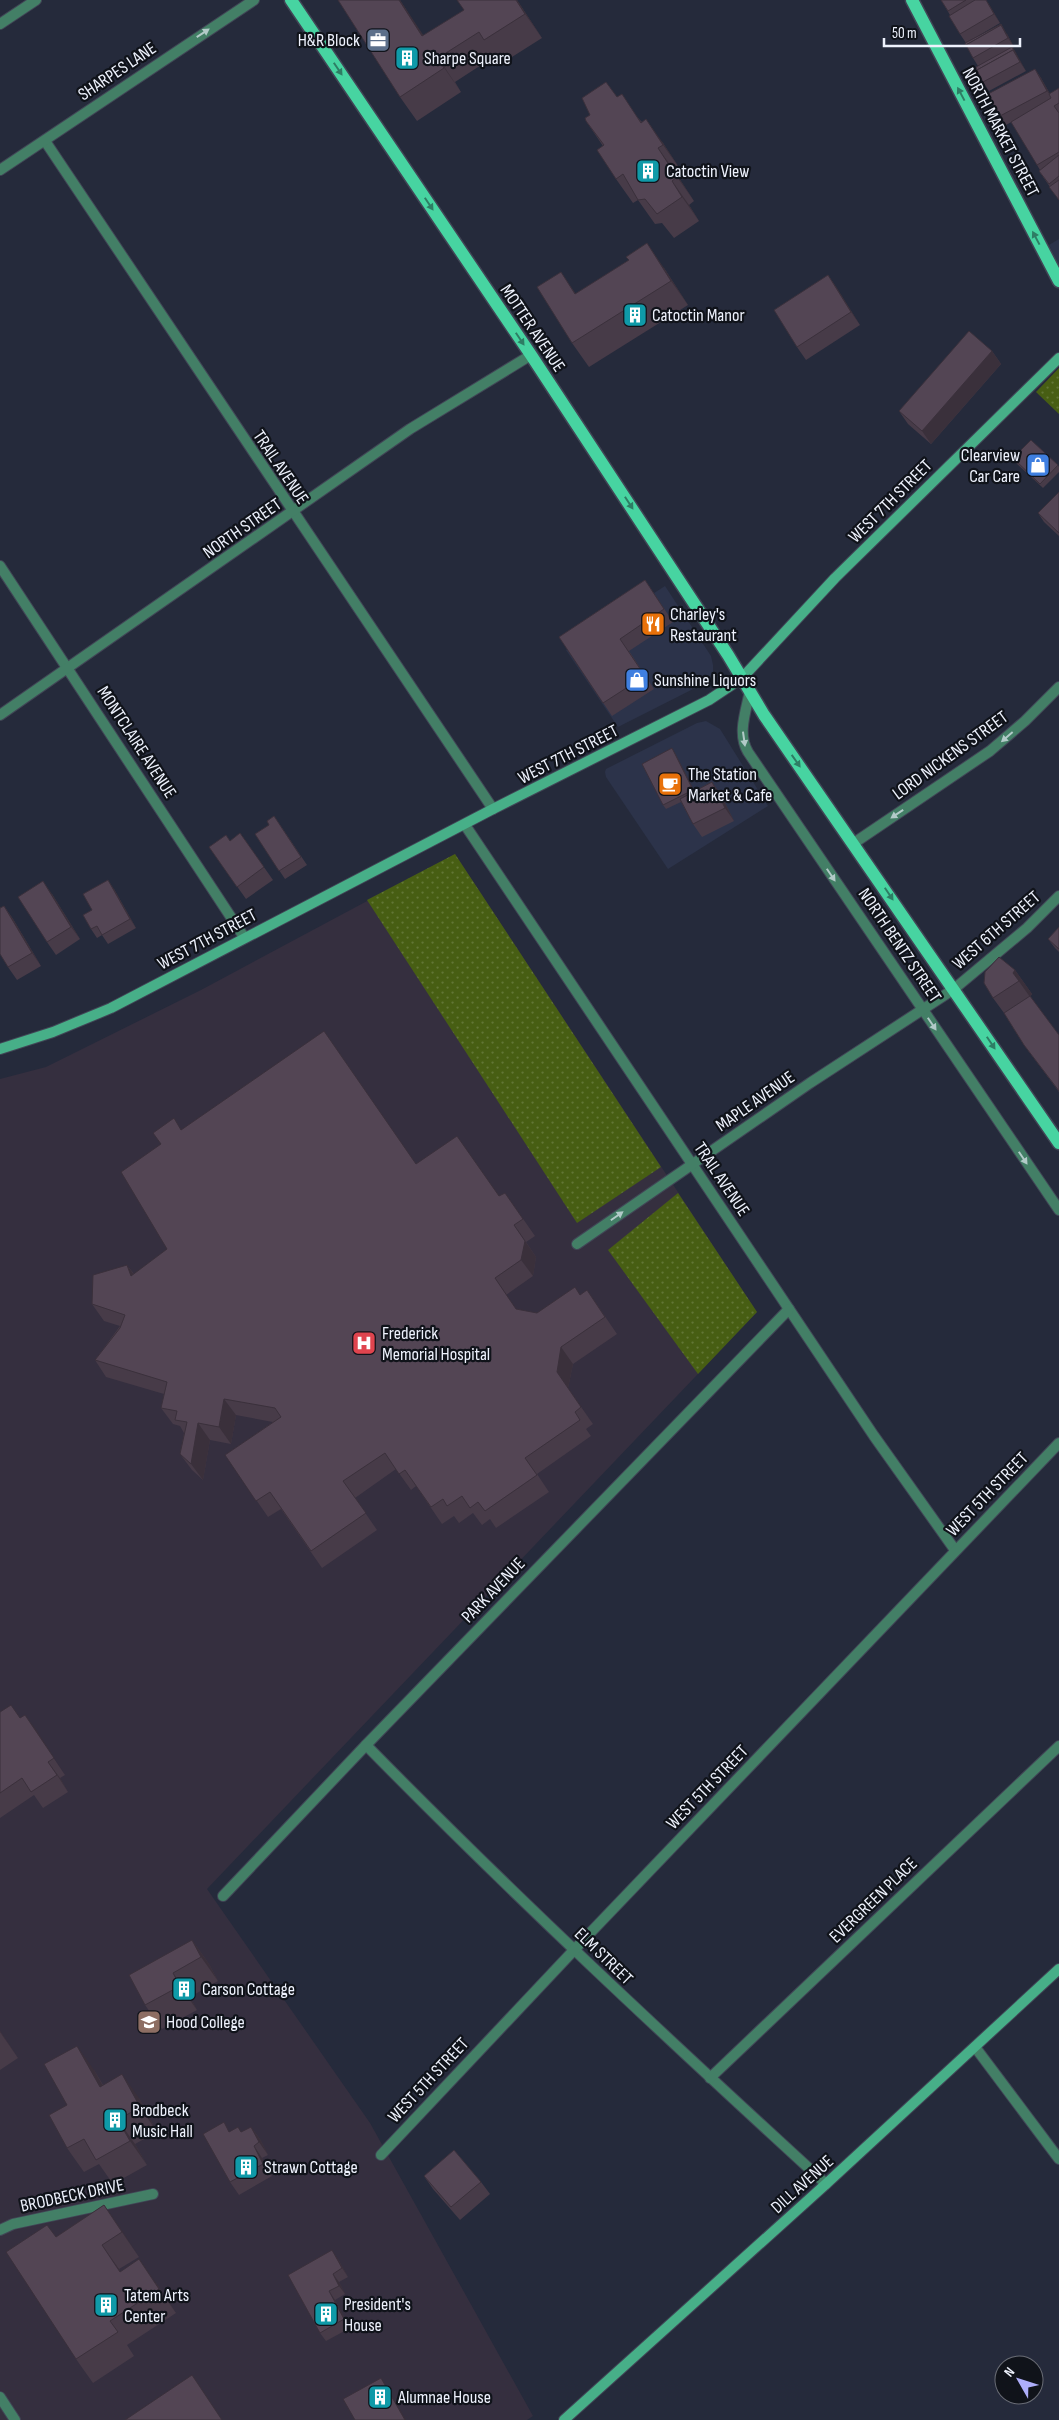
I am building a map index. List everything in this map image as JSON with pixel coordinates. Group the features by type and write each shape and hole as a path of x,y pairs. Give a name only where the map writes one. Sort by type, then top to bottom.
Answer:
{"main road":[{"name":"MOTTER AVENUE","path":"291,0 531,355 742,678"},
{"name":"NORTH MARKET STREET","path":"912,0 1059,281"},
{"name":"WEST 7TH STREET","path":"0,1049 53,1032 111,1008 244,937 709,700 742,678 835,578 1059,358"},
{"name":"NORTH BENTZ STREET","path":"742,678 764,715 1059,1143"},
{"name":"DILL AVENUE","path":"571,2418 1059,1969"}],"street":[{"path":"0,24 36,0"},
{"name":"SHARPES LANE","path":"0,170 254,0"},
{"name":"TRAIL AVENUE","path":"44,141 493,809"},
{"name":"NORTH STREET","path":"0,715 293,513 410,429 531,355"},
{"name":"MONTCLAIRE AVENUE","path":"0,566 69,668 244,937"},
{"name":"LORD NICKENS STREET","path":"854,843 990,752 1059,687"},
{"name":"NORTH BENTZ STREET","path":"750,691 742,733 743,744 1059,1210"},
{"name":"TRAIL AVENUE","path":"465,825 874,1436 955,1550"},
{"name":"WEST 6TH STREET","path":"954,989 1027,928 1059,896"},
{"name":"MAPLE AVENUE","path":"577,1244 692,1164 954,989"},
{"name":"PARK AVENUE","path":"222,1896 789,1309"},
{"name":"WEST 5TH STREET","path":"381,2155 574,1950 1059,1443"},
{"name":"ELM STREET","path":"366,1745 468,1849 710,2078 826,2184"},
{"name":"EVERGREEN PLACE","path":"710,2078 1059,1746"},
{"path":"975,2047 1059,2159"},
{"name":"BRODBECK DRIVE","path":"0,2230 13,2224 153,2194"},
{"path":"0,2397 15,2420"}],"shaded area":[{"path":"1059,239 1059,266 1049,245"},
{"path":"665,586 711,656 713,673 701,685 618,727 566,650"},
{"path":"706,721 720,729 768,806 668,869 606,777 605,772 606,769 697,723"},
{"name":"Frederick Memorial Hospital","path":"455,854 757,1312 207,1889 370,2123 533,2416 527,2420 0,2420 0,1079 46,1067 201,990"}],"green space":[{"path":"1059,368 1059,414 1036,392"},
{"path":"455,854 661,1167 577,1223 367,900"},
{"path":"678,1193 757,1312 698,1374 608,1250"}],"building":[{"name":"Sharpe Square","path":"338,0 399,0 422,36 464,10 457,0 516,0 525,14 484,40 479,32 438,58 444,68 400,97"},
{"path":"941,0 966,0 948,11"},
{"path":"975,0 986,0 994,14 960,34 949,16"},
{"path":"1001,24 1004,30 1001,25 966,45 965,43"},
{"path":"1001,25 1008,38 973,58 966,45"},
{"path":"1012,47 1016,54 1013,50 977,70 976,67"},
{"path":"1013,50 1020,62 983,82 977,70"},
{"path":"1035,69 1047,91 1000,116 988,94"},
{"name":"Catoctin View","path":"606,82 617,97 622,94 641,123 646,119 663,145 658,148 677,177 672,181 682,197 657,214 645,199 638,200 623,174 616,179 597,150 604,145 586,121 585,118 590,115 582,98"},
{"path":"1059,88 1059,103 1054,106 1059,113 1059,152 1037,165 1011,122 1051,98 1049,94"},
{"path":"1059,155 1059,176 1049,184 1039,171"},
{"path":"1059,180 1059,200 1049,187"},
{"path":"647,243 671,281 572,343 537,287 561,272 575,294 629,260 626,257"},
{"path":"828,275 851,312 797,347 774,310"},
{"path":"969,331 992,351 922,431 899,411"},
{"name":"Clearview Car Care","path":"1031,440 1058,465 1040,484 1013,458"},
{"path":"1059,492 1059,533 1038,513"},
{"path":"645,580 664,609 620,639 645,676 603,703 559,637"},
{"path":"672,748 693,790 663,805 642,764"},
{"path":"712,782 725,808 693,824 680,799"},
{"path":"274,816 301,857 279,871 255,834 269,825 267,821"},
{"path":"240,833 264,867 237,887 209,847 226,835 230,841"},
{"path":"108,880 130,919 102,935 97,926 91,929 83,915 92,910 83,894"},
{"path":"43,881 71,927 47,942 18,897"},
{"path":"4,906 32,953 8,967 0,954 0,908"},
{"path":"1059,927 1059,949 1048,939"},
{"path":"999,957 1015,970 1013,973 1019,981 993,998 984,983 985,972"},
{"path":"1030,996 1059,1035 1059,1091 1024,1045 1004,1013"},
{"path":"324,1031 416,1164 457,1136 499,1196 505,1193 523,1219 514,1225 525,1241 521,1260 495,1278 516,1309 537,1313 575,1287 580,1295 587,1290 605,1317 561,1347 557,1372 581,1407 575,1412 580,1420 525,1458 537,1475 485,1511 478,1502 470,1508 462,1496 447,1506 443,1499 431,1507 405,1470 399,1474 385,1453 343,1481 366,1513 311,1551 270,1492 256,1501 225,1455 281,1417 275,1408 224,1399 219,1427 198,1423 191,1464 180,1454 187,1422 175,1420 177,1411 161,1408 167,1382 95,1360 120,1328 125,1315 92,1304 93,1275 127,1265 131,1276 167,1249 121,1172 161,1144 153,1133 174,1118 181,1130"},
{"path":"11,1705 20,1718 25,1715 54,1758 48,1762 57,1775 31,1792 22,1778 0,1793 0,1712"},
{"path":"192,1940 201,1957 173,1973 180,1986 145,2005 129,1975"},
{"path":"77,2046 100,2087 122,2074 140,2107 118,2120 130,2141 96,2160 84,2139 67,2148 49,2115 67,2105 44,2064"},
{"name":"Strawn Cottage","path":"224,2122 229,2132 238,2127 241,2132 251,2127 259,2142 254,2146 263,2164 230,2182 203,2134"},
{"path":"454,2150 481,2182 451,2207 424,2176"},
{"name":"Tatem Arts Center","path":"104,2205 122,2232 102,2245 120,2272 139,2259 159,2289 110,2321 118,2332 76,2359 6,2252 47,2225 56,2237"},
{"name":"President's House","path":"332,2250 342,2268 333,2274 339,2286 329,2291 344,2319 320,2333 288,2275"},
{"path":"192,2375 222,2420 125,2420"},
{"name":"Alumnae House","path":"381,2378 405,2420 355,2420 343,2399"}],"place":[{"name":"H&R Block","path":"378,40"},
{"name":"Sharpe Square","path":"407,58"},
{"name":"Catoctin View","path":"648,171"},
{"name":"Catoctin Manor","path":"635,315"},
{"name":"Clearview Car Care","path":"1038,465"},
{"name":"Charley's Restaurant","path":"653,624"},
{"name":"Sunshine Liquors","path":"637,680"},
{"name":"The Station Market & Cafe","path":"670,784"},
{"name":"Frederick Memorial Hospital","path":"364,1343"},
{"name":"Carson Cottage","path":"184,1989"},
{"name":"Hood College","path":"149,2022"},
{"name":"Brodbeck Music Hall","path":"115,2120"},
{"name":"Strawn Cottage","path":"246,2167"},
{"name":"Tatem Arts Center","path":"106,2305"},
{"name":"President's House","path":"326,2314"},
{"name":"Alumnae House","path":"380,2397"}]}
